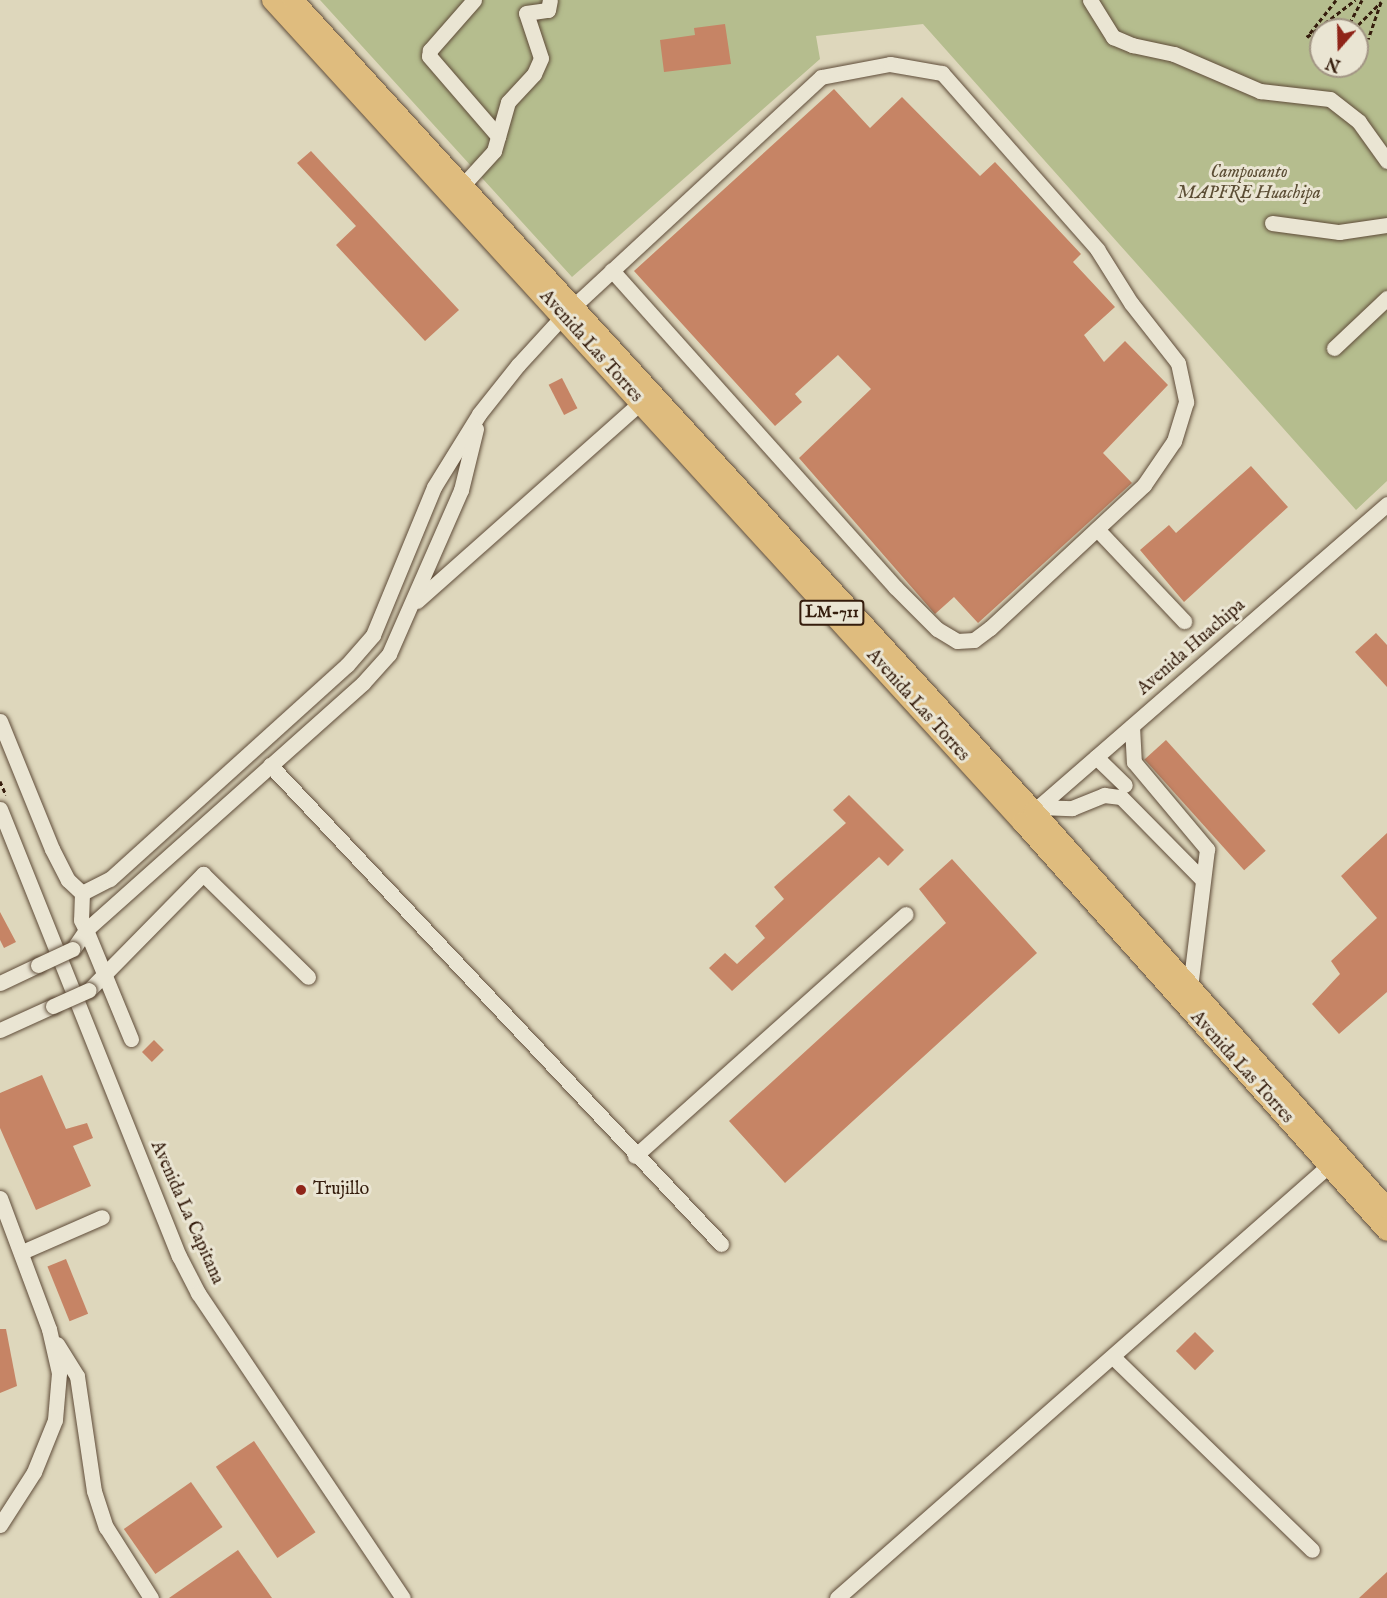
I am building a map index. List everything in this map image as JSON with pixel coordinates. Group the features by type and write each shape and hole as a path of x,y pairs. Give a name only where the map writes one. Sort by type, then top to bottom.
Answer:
{"main road":[{"name":"Avenida Las Torres","path":"272,0 568,311 1190,987 1334,1161 1387,1231"},
{"name":"Avenida Las Torres","path":"293,0 463,185 568,311 640,403 1032,813 1334,1161 1387,1208"}],"street":[{"path":"474,0 430,50 429,56 498,136"},
{"path":"463,185 494,151 508,102 534,74 541,58 526,13 548,9 550,0"},
{"path":"1090,0 1113,37 1132,45 1174,54 1260,92 1330,99 1359,122 1387,161"},
{"path":"82,893 110,879 347,665 373,635 434,487 479,414 568,311 612,270 821,77 890,64 942,73 1097,249 1131,303 1178,363 1186,402 1174,441 1144,485 990,628 974,640 957,641 937,629 895,587 612,270"},
{"path":"1272,223 1338,232 1387,225"},
{"path":"1334,348 1387,298"},
{"path":"412,605 640,403"},
{"path":"0,983 72,949 86,930 363,683 389,654 460,490 479,414"},
{"name":"Avenida Huachipa","path":"1032,813 1387,504"},
{"path":"1097,529 1184,621"},
{"path":"0,721 52,849 68,880 82,893 81,920 131,1040"},
{"path":"1132,726 1131,751 1141,772 1204,842 1207,857 1202,879 1190,987"},
{"path":"1096,758 1130,802 1202,879"},
{"path":"270,765 635,1156 721,1244"},
{"path":"1032,813 1072,808 1120,790 1141,772"},
{"name":"Avenida La Capitana","path":"0,809 179,1256 198,1293 403,1598"},
{"path":"0,1030 89,990 203,874 308,977"},
{"path":"635,1156 906,914"},
{"path":"837,1598 1334,1161"},
{"path":"0,1198 49,1329 59,1373 55,1420 34,1472 0,1525"},
{"path":"22,1252 102,1217"},
{"path":"49,1329 76,1376 94,1491 106,1527 151,1598"},
{"path":"1113,1356 1312,1550"}],"path":[{"path":"1336,0 1307,36 1355,0"},
{"path":"1352,18 1362,0"},
{"path":"1365,18 1381,2 1369,36"}],"green space":[{"name":"Camposanto MAPFRE Huachipa","path":"320,0 1387,0 1387,481 1356,510 923,24 816,36 820,59 572,277"}],"building":[{"path":"725,24 731,64 664,72 660,40 695,35 694,28"},
{"path":"834,89 870,128 902,97 980,176 995,162 1081,254 1073,262 1115,307 1084,335 1104,362 1125,341 1168,385 1103,453 1132,483 978,623 954,597 935,614 799,458 871,389 838,355 795,394 802,402 775,426 634,271"},
{"path":"311,151 459,310 425,341 336,245 356,226 297,163"},
{"path":"562,378 577,408 564,415 549,385"},
{"path":"1251,466 1288,507 1184,602 1140,550 1169,525 1176,533"},
{"path":"1376,633 1387,645 1387,687 1355,652"},
{"path":"1166,740 1266,851 1244,870 1144,759"},
{"path":"849,795 904,850 888,866 879,857 732,991 709,968 725,953 737,964 765,938 755,926 784,899 774,887 846,823 833,810"},
{"path":"1387,833 1387,992 1339,1034 1312,1004 1340,974 1331,961 1377,918 1341,876"},
{"path":"952,859 1037,953 785,1183 729,1121 946,923 919,889"},
{"path":"0,912 16,942 4,948 0,940"},
{"path":"154,1040 164,1050 152,1062 142,1052"},
{"path":"42,1075 66,1129 87,1123 93,1138 73,1146 91,1186 36,1210 0,1128 0,1093"},
{"path":"66,1259 88,1314 70,1321 47,1266"},
{"path":"0,1329 6,1329 17,1386 0,1393"},
{"path":"1195,1332 1214,1351 1195,1370 1176,1351"},
{"path":"254,1441 316,1532 277,1558 216,1467"},
{"path":"191,1482 223,1527 155,1574 124,1529"},
{"path":"238,1550 272,1598 169,1598"},
{"path":"1387,1572 1387,1598 1359,1598"}],"place":[{"name":"Trujillo","path":"301,1190"}]}
